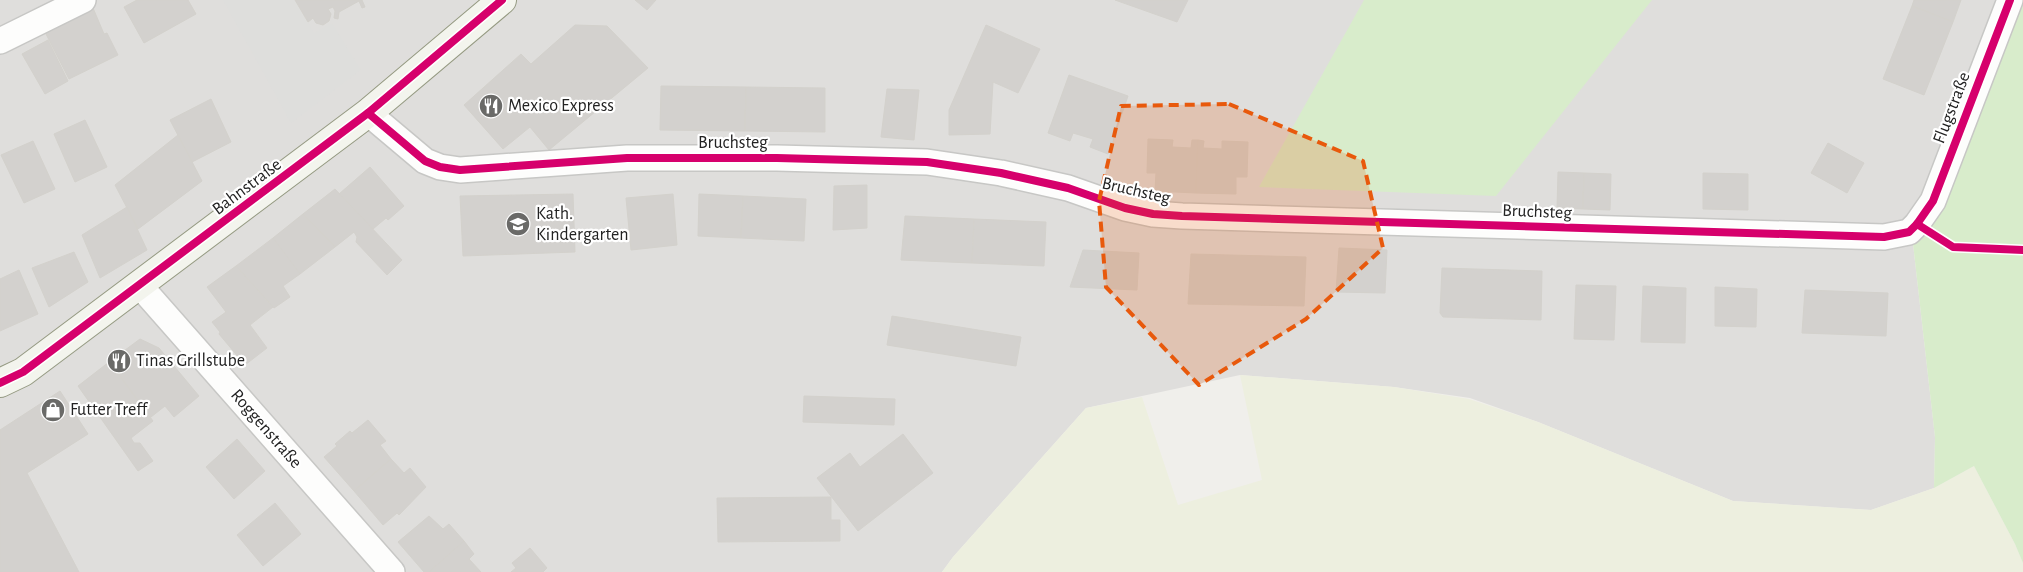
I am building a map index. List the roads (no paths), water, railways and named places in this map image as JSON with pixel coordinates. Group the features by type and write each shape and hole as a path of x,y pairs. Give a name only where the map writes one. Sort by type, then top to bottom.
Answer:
{"main road":[{"name":"Bahnstraße","path":"0,383 23,372 368,113 502,0"}],"street":[{"path":"0,41 83,0"},
{"name":"Flugstraße","path":"1917,224 1933,201 2010,0"},
{"name":"Bruchsteg","path":"368,113 425,161 440,167 460,170 627,158 778,158 927,162 1001,173 1068,188 1125,208 1154,214 1182,216 1884,237 1909,232 1917,224"},
{"name":"Roggenstraße","path":"140,286 392,572"}],"place":[{"name":"Mexico Express","path":"491,106"},
{"name":"Kath. Kindergarten","path":"518,224"},
{"name":"Tinas Grillstube","path":"119,361"},
{"name":"Futter Treff","path":"53,410"}]}
